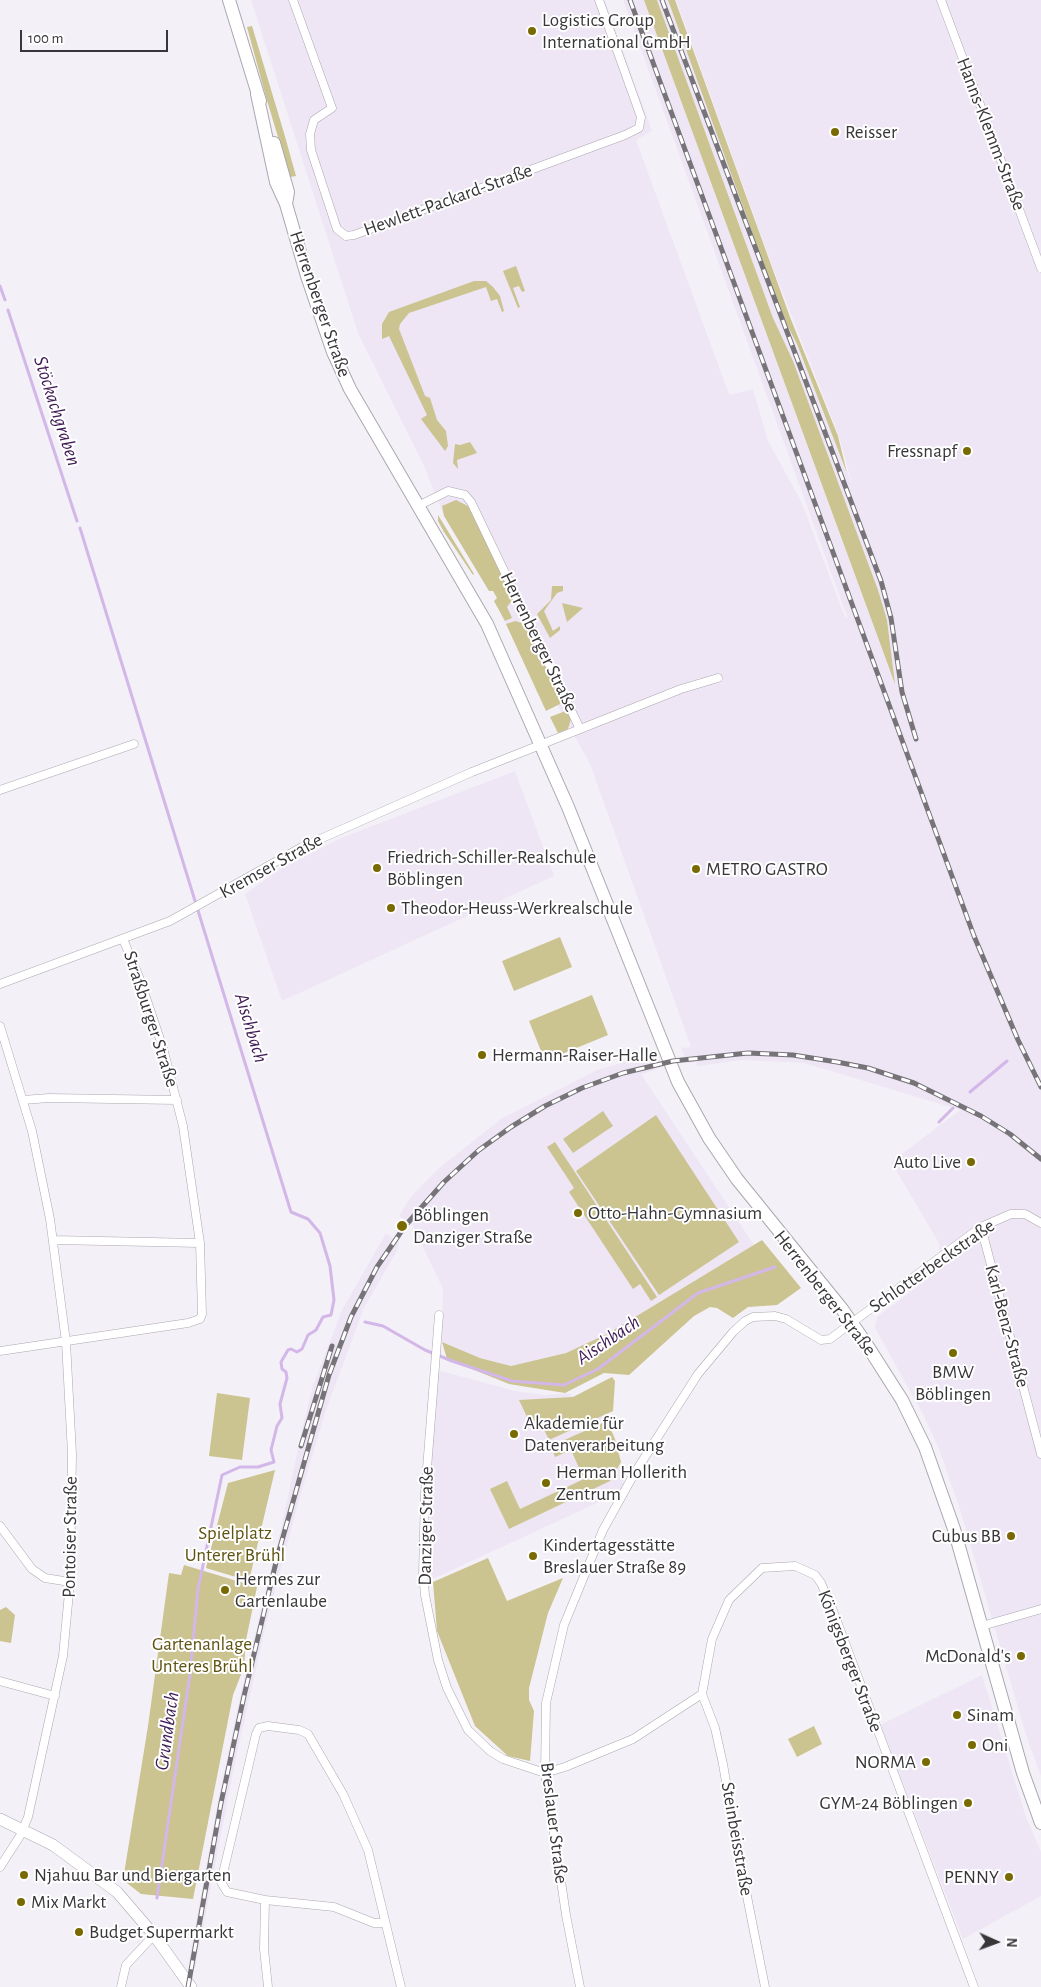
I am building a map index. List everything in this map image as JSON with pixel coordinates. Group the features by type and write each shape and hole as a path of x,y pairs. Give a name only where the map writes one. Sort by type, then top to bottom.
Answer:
{"main road":[{"name":"Herrenberger Straße","path":"229,0 258,94 276,182 286,204 306,276 350,389 487,624 542,745 670,1066 688,1102 736,1179 852,1323 888,1376 925,1447 987,1624 1023,1773 1041,1823"},
{"name":"Herrenberger Straße","path":"1018,1750 1041,1804"}],"street":[{"name":"Hewlett-Packard-Straße","path":"293,0 332,108 314,120 310,134 311,150 337,229 346,236 354,235 606,142 639,128 642,117 599,0"},
{"name":"Hanns-Klemm-Straße","path":"941,0 1041,268"},
{"name":"Herrenberger Straße","path":"418,506 448,490 465,495 471,502 580,729"},
{"name":"Herrenberger Straße","path":"542,745 681,689 718,678"},
{"path":"0,790 134,744"},
{"name":"Kremser Straße","path":"0,984 124,939 191,910 283,857 319,839 542,745"},
{"name":"Straßburger Straße","path":"66,1342 188,1323 200,1319 203,1309 200,1243 188,1150 177,1100 148,1003 124,939"},
{"name":"Pontoiser Straße","path":"0,1026 32,1131 53,1240 66,1342 72,1454 68,1621 55,1696 39,1772 24,1829 0,1867"},
{"name":"Straßburger Straße","path":"23,1100 177,1100"},
{"name":"Schlotterbeckstraße","path":"852,1323 981,1227 1011,1214 1025,1214 1041,1223"},
{"name":"Karl-Benz-Straße","path":"981,1227 1041,1454"},
{"path":"53,1240 200,1243"},
{"name":"Danziger Straße","path":"439,1315 424,1501 423,1574 425,1595 438,1660 446,1688 468,1730 490,1751 503,1759 545,1773"},
{"name":"Breslauer Straße","path":"580,1987 566,1915 545,1773 546,1703 564,1625 610,1515 698,1374 733,1332 753,1317 765,1315 786,1319 821,1340 836,1336 852,1323"},
{"path":"0,1351 66,1342"},
{"path":"0,1526 32,1570 45,1578 70,1582"},
{"name":"Königsberger Straße","path":"702,1694 712,1638 729,1600 762,1568 795,1566 815,1575 832,1608 974,1987"},
{"path":"987,1624 1041,1610"},
{"path":"0,1681 55,1696"},
{"path":"545,1773 565,1768 633,1739 702,1694"},
{"name":"Steinbeisstraße","path":"702,1694 715,1728 723,1764 735,1836 765,1987"},
{"path":"385,1923 374,1923 334,1907 265,1900 227,1892 223,1888 220,1882 224,1863 259,1728 268,1726 299,1730 313,1740 343,1794 368,1850 401,1987"},
{"path":"0,1819 24,1829 53,1845 107,1884 139,1916 191,1987"},
{"path":"265,1900 264,1949 268,1987"},
{"path":"121,1987 126,1965 154,1935"}],"shaded area":[{"path":"251,0 605,0 652,131 636,140 727,389 730,395 753,389 768,441 801,501 845,617 848,619 623,0 644,0 894,682 887,620 793,361 773,318 657,0 668,0 783,317 797,344 852,484 839,436 773,268 676,0 1041,0 1041,1776 1027,1738 959,1506 939,1449 924,1416 875,1328 877,1317 942,1268 939,1243 891,1162 960,1110 804,1063 742,1060 697,1066 696,1062 687,1063 681,1048 691,1047 590,764 553,697 517,645 494,601 497,598 493,591 489,591 444,516 424,466 358,333"},
{"path":"515,771 554,876 282,1001 245,894 279,870 341,838"},
{"name":"Otto-Hahn-Gymnasium","path":"650,1054 656,1070 641,1074 754,1245 607,1334 566,1353 511,1366 480,1358 442,1342 443,1289 413,1226 399,1216 410,1198 438,1169 501,1119 595,1071"},
{"path":"386,1233 399,1243 398,1249 364,1308 326,1410 297,1507 266,1624 235,1762 195,1969 189,1961 219,1796 242,1688 281,1529 313,1386 342,1310"},
{"path":"434,1369 515,1391 544,1395 569,1393 597,1411 607,1421 615,1439 625,1490 424,1583"},
{"path":"982,1675 1026,1817 1041,1852 1041,1896 963,1939 880,1725"}],"green space":[{"path":"644,0 657,0 773,318 793,361 878,590 887,620 895,684"},
{"path":"668,0 675,0 790,317 838,436 847,473 797,344 783,317"},
{"path":"252,26 296,176 290,177 266,97 247,27"},
{"path":"516,266 525,291 522,292 519,286 513,288 520,307 518,308 503,271"},
{"path":"474,281 486,281 493,287 500,296 504,311 502,312 497,299 491,301 486,287 409,313 400,324 399,329 425,396 430,398 437,420 446,431 448,446 445,451 421,419 427,415 389,336 382,339 382,324 389,312"},
{"path":"470,442 477,453 457,460 458,469 453,463 455,444 460,445"},
{"path":"456,500 468,506 513,599 507,607 512,618 505,621 494,601 497,598 493,591 489,591 444,516 442,506"},
{"path":"438,515 473,575 444,532 438,521"},
{"path":"552,586 563,586 563,591 557,593 544,611 553,631 560,626 560,630 550,638 537,614 551,600"},
{"path":"562,603 583,608 567,622"},
{"path":"515,621 526,624 564,702 546,711 506,624"},
{"path":"568,710 571,719 568,729 558,733 550,717"},
{"path":"560,937 572,967 514,991 502,961"},
{"path":"592,995 608,1035 545,1061 529,1021"},
{"path":"603,1111 613,1126 573,1153 563,1139"},
{"path":"656,1115 739,1242 659,1295 576,1171"},
{"path":"555,1142 657,1297 651,1301 640,1284 633,1289 569,1192 574,1188 547,1147"},
{"path":"762,1240 801,1288 777,1305 748,1307 733,1318 717,1308 710,1307 694,1316 629,1375 604,1373 565,1393 509,1384 447,1359 442,1342 480,1358 511,1366 566,1353 607,1334"},
{"path":"612,1377 615,1381 613,1411 549,1440 539,1419 530,1423 519,1400 573,1397"},
{"path":"217,1393 250,1398 242,1460 209,1456"},
{"path":"607,1421 615,1439 621,1462 610,1481 509,1529 490,1489 507,1481 520,1509 584,1479 571,1450 555,1457 551,1446"},
{"name":"Spielplatz Unterer Brühl","path":"275,1470 249,1581 206,1568 228,1483"},
{"path":"488,1558 507,1601 563,1578 548,1613 529,1688 529,1700 534,1711 530,1761 508,1756 475,1726 437,1631 433,1582"},
{"name":"Gartenanlage Unteres Brühl","path":"184,1565 257,1587 246,1640 244,1667 233,1695 193,1899 141,1894 123,1880 148,1726 169,1573 181,1575"},
{"path":"6,1607 15,1615 11,1643 0,1641 0,1610"},
{"path":"814,1726 822,1744 797,1757 788,1739"}],"waterway":[{"name":"Stöckachgraben","path":"0,286 5,300"},
{"name":"Stöckachgraben","path":"8,310 77,521"},
{"name":"Aischbach","path":"80,528 291,1212 308,1219 320,1233 330,1266 334,1300 331,1315 323,1317 316,1330 308,1335 302,1349 297,1352 291,1349 288,1350 281,1362 282,1369 286,1372 287,1378 280,1404 282,1418 277,1426 271,1450 274,1462 258,1467 240,1467 222,1475 198,1589 190,1674 157,1898"},
{"name":"Aischbach","path":"970,1092 1007,1061"},
{"name":"Aischbach","path":"939,1122 953,1108"},
{"name":"Aischbach","path":"365,1322 383,1326 425,1350 452,1361 512,1381 564,1385 598,1369 698,1293 775,1267"}],"railway":[{"path":"630,0 974,936 1018,1040 1041,1087"},
{"path":"662,0 881,581 891,618 902,692 916,739"},
{"path":"188,1987 221,1803 244,1696 277,1558 329,1375 351,1317 377,1267 405,1226 444,1182 479,1150 511,1127 545,1106 582,1088 623,1073 673,1061 748,1053 793,1055 837,1062 868,1068 914,1083 981,1116 1010,1134 1041,1159"},
{"path":"301,1446 332,1346"}],"place":[{"name":"Logistics Group International GmbH","path":"532,31"},
{"name":"Reisser","path":"835,132"},
{"name":"Fressnapf","path":"967,451"},
{"name":"Friedrich-Schiller-Realschule Böblingen","path":"377,868"},
{"name":"METRO GASTRO","path":"696,869"},
{"name":"Theodor-Heuss-Werkrealschule","path":"391,908"},
{"name":"Hermann-Raiser-Halle","path":"482,1055"},
{"name":"Auto Live","path":"971,1162"},
{"name":"Otto-Hahn-Gymnasium","path":"578,1213"},
{"name":"Böblingen Danziger Straße","path":"402,1226"},
{"name":"BMW Böblingen","path":"953,1353"},
{"name":"Akademie für Datenverarbeitung","path":"514,1434"},
{"name":"Herman Hollerith Zentrum","path":"546,1483"},
{"name":"Cubus BB","path":"1011,1536"},
{"name":"Kindertagesstätte Breslauer Straße 89","path":"533,1556"},
{"name":"Hermes zur Gartenlaube","path":"225,1590"},
{"name":"McDonald's","path":"1021,1656"},
{"name":"Sinam","path":"957,1715"},
{"name":"Oni","path":"972,1745"},
{"name":"NORMA","path":"926,1762"},
{"name":"GYM-24 Böblingen","path":"968,1803"},
{"name":"Njahuu Bar und Biergarten","path":"24,1875"},
{"name":"PENNY","path":"1009,1877"},
{"name":"Mix Markt","path":"21,1902"},
{"name":"Budget Supermarkt","path":"79,1932"}],"water label":[{"name":"Grundbach","path":"167,1731"}]}
